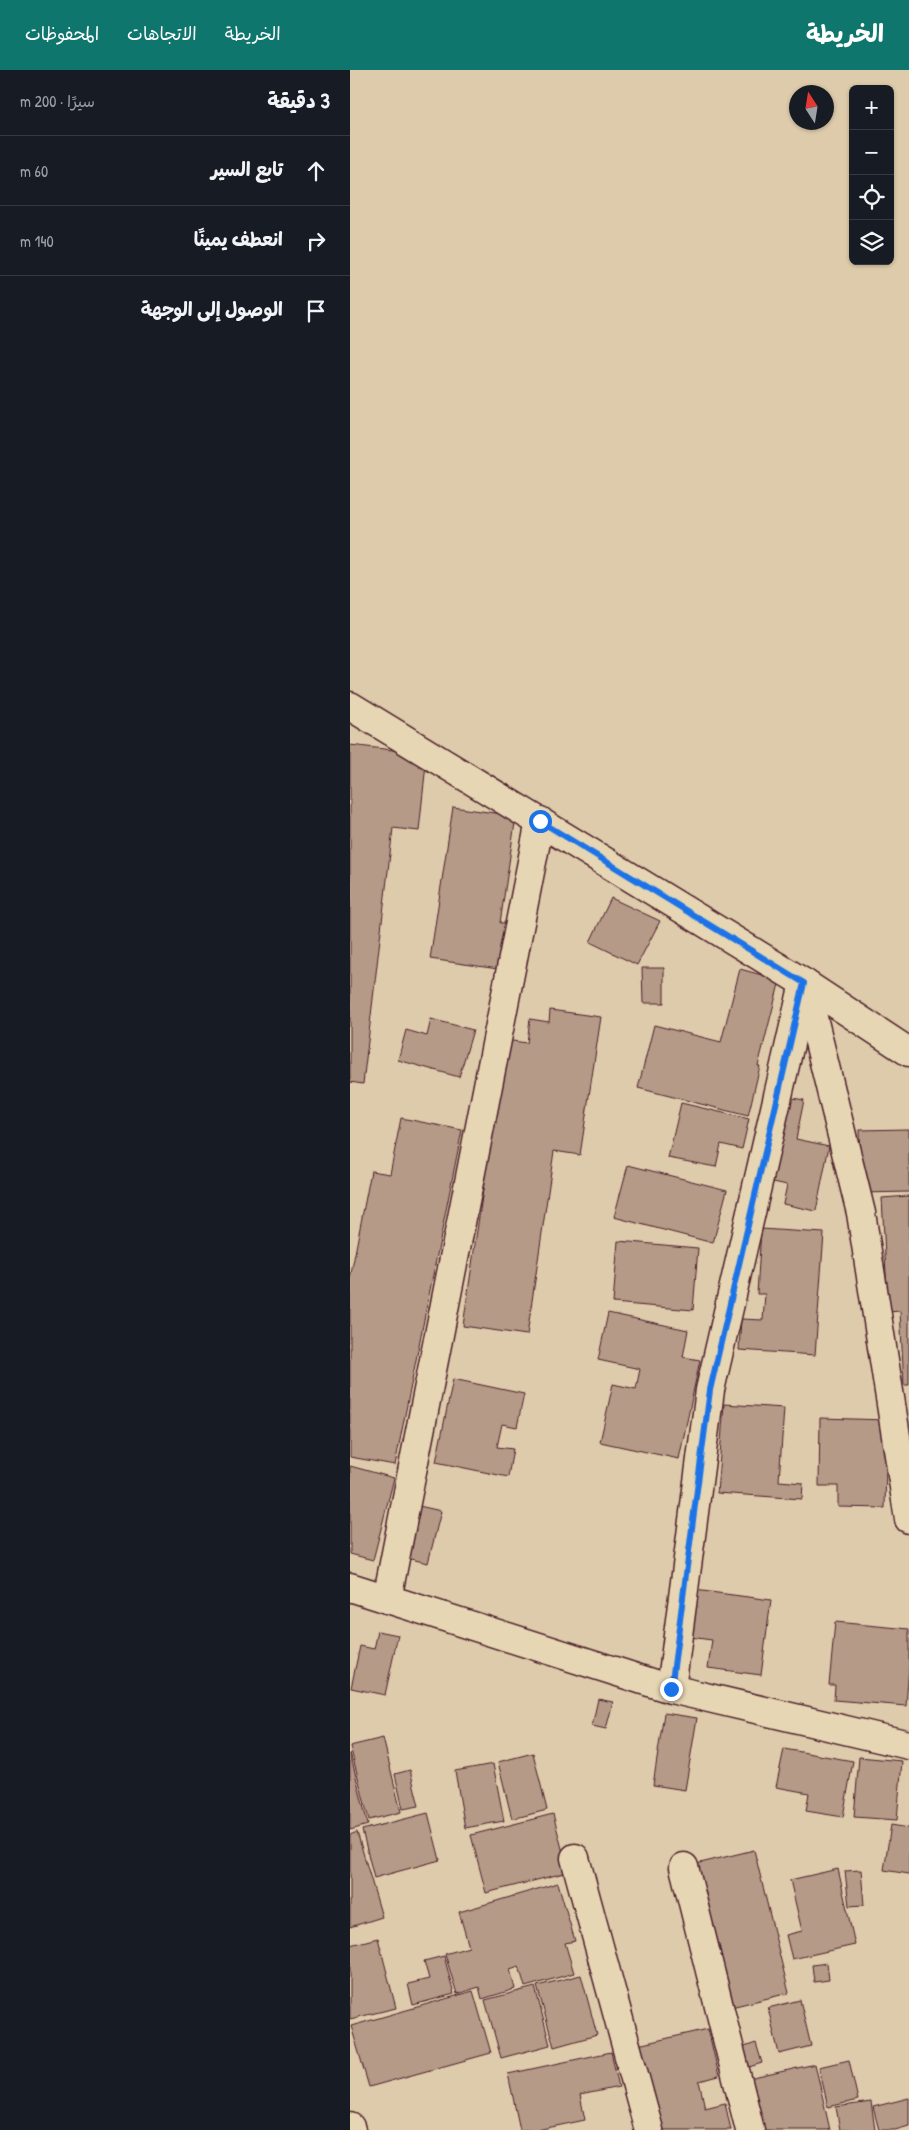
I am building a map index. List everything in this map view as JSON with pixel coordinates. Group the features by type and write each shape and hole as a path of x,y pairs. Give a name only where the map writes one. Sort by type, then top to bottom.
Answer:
{"street":[{"path":"350,706 804,983 909,1052"},
{"path":"387,1599 540,821"},
{"path":"804,983 861,1214 909,1519"},
{"path":"671,1689 710,1390 804,983"},
{"path":"350,1587 671,1689 909,1745"},
{"path":"575,1858 649,2130"},
{"path":"684,1867 750,2130"}],"building":[{"path":"350,745 427,754 419,831 393,828 363,1084 350,1082"},
{"path":"453,807 516,816 500,923 505,923 498,969 430,959"},
{"path":"611,898 660,921 637,965 590,942"},
{"path":"642,968 664,968 664,1003 643,1003"},
{"path":"740,969 780,980 758,1066 760,1066 748,1116 638,1088 654,1025 721,1042"},
{"path":"550,1010 601,1017 580,1155 554,1151 527,1335 463,1326 505,1040 527,1043 530,1019 549,1022"},
{"path":"431,1019 473,1030 459,1077 398,1060 406,1030 427,1036"},
{"path":"781,1096 804,1100 796,1139 829,1146 816,1211 783,1204 787,1185 764,1180"},
{"path":"681,1103 749,1119 742,1149 721,1144 716,1167 668,1158"},
{"path":"401,1118 462,1130 395,1465 350,1457 350,1279 371,1171 390,1174"},
{"path":"909,1129 909,1192 861,1193 859,1130"},
{"path":"628,1165 727,1190 713,1243 614,1217"},
{"path":"909,1196 909,1385 904,1385 900,1311 888,1312 882,1198"},
{"path":"761,1229 824,1233 815,1355 739,1350 741,1319 763,1320 765,1294 757,1294"},
{"path":"618,1241 698,1248 693,1310 613,1303"},
{"path":"608,1313 688,1330 683,1357 700,1360 679,1459 600,1442 613,1384 636,1389 640,1369 598,1360"},
{"path":"453,1379 524,1394 517,1427 502,1424 497,1447 513,1449 508,1477 436,1462"},
{"path":"724,1404 784,1408 779,1481 803,1483 802,1499 717,1493"},
{"path":"820,1418 887,1420 885,1508 838,1507 838,1486 819,1486"},
{"path":"350,1466 394,1478 373,1560 350,1554"},
{"path":"419,1506 441,1511 428,1563 406,1558"},
{"path":"695,1590 771,1600 761,1675 708,1668 712,1640 689,1637"},
{"path":"835,1622 909,1629 906,1706 834,1700 835,1685 829,1685"},
{"path":"378,1631 398,1635 385,1695 351,1688 360,1646 374,1649"},
{"path":"598,1699 613,1702 606,1729 592,1726"},
{"path":"664,1713 697,1718 685,1790 653,1785"},
{"path":"383,1738 401,1812 369,1820 350,1746"},
{"path":"784,1749 853,1761 843,1817 806,1811 809,1793 776,1787"},
{"path":"350,1753 368,1825 350,1830"},
{"path":"533,1753 547,1810 512,1819 498,1762"},
{"path":"859,1757 902,1761 897,1820 854,1817"},
{"path":"493,1764 504,1821 465,1828 455,1771"},
{"path":"410,1770 419,1806 403,1809 395,1774"},
{"path":"428,1813 440,1860 374,1878 362,1830"},
{"path":"553,1814 568,1872 486,1893 471,1835"},
{"path":"891,1825 909,1828 909,1874 884,1870"},
{"path":"357,1832 382,1917 350,1927 350,1835"},
{"path":"754,1850 789,1993 727,2008 692,1865"},
{"path":"838,1869 855,1945 792,1959 786,1935 802,1931 790,1880"},
{"path":"861,1870 864,1905 849,1906 845,1871"},
{"path":"558,1883 575,1941 565,1943 574,1973 525,1987 519,1966 510,1969 515,1989 482,1999 479,1987 457,1994 445,1954 469,1947 459,1912"},
{"path":"378,1938 396,2008 350,2019 350,1945"},
{"path":"444,1956 454,1994 413,2005 408,1984 429,1979 424,1961"},
{"path":"827,1963 829,1980 814,1982 812,1965"},
{"path":"581,1975 597,2035 554,2047 537,1986"},
{"path":"535,1987 550,2045 501,2058 485,2000"},
{"path":"473,1991 491,2053 369,2087 351,2026"},
{"path":"800,2000 811,2046 779,2054 768,2008"},
{"path":"708,2029 719,2076 699,2081 705,2108 725,2103 731,2130 657,2130 638,2045"},
{"path":"756,2043 762,2063 739,2070 733,2051"},
{"path":"611,2052 619,2087 580,2095 585,2120 537,2130 520,2130 508,2074"},
{"path":"849,2060 858,2100 828,2107 819,2067"},
{"path":"815,2064 830,2130 761,2130 749,2079"},
{"path":"909,2098 909,2126 895,2130 879,2130 873,2107"},
{"path":"871,2102 875,2130 840,2130 836,2107"}],"route":[{"path":"540,821 804,983 710,1390 671,1689"}]}
